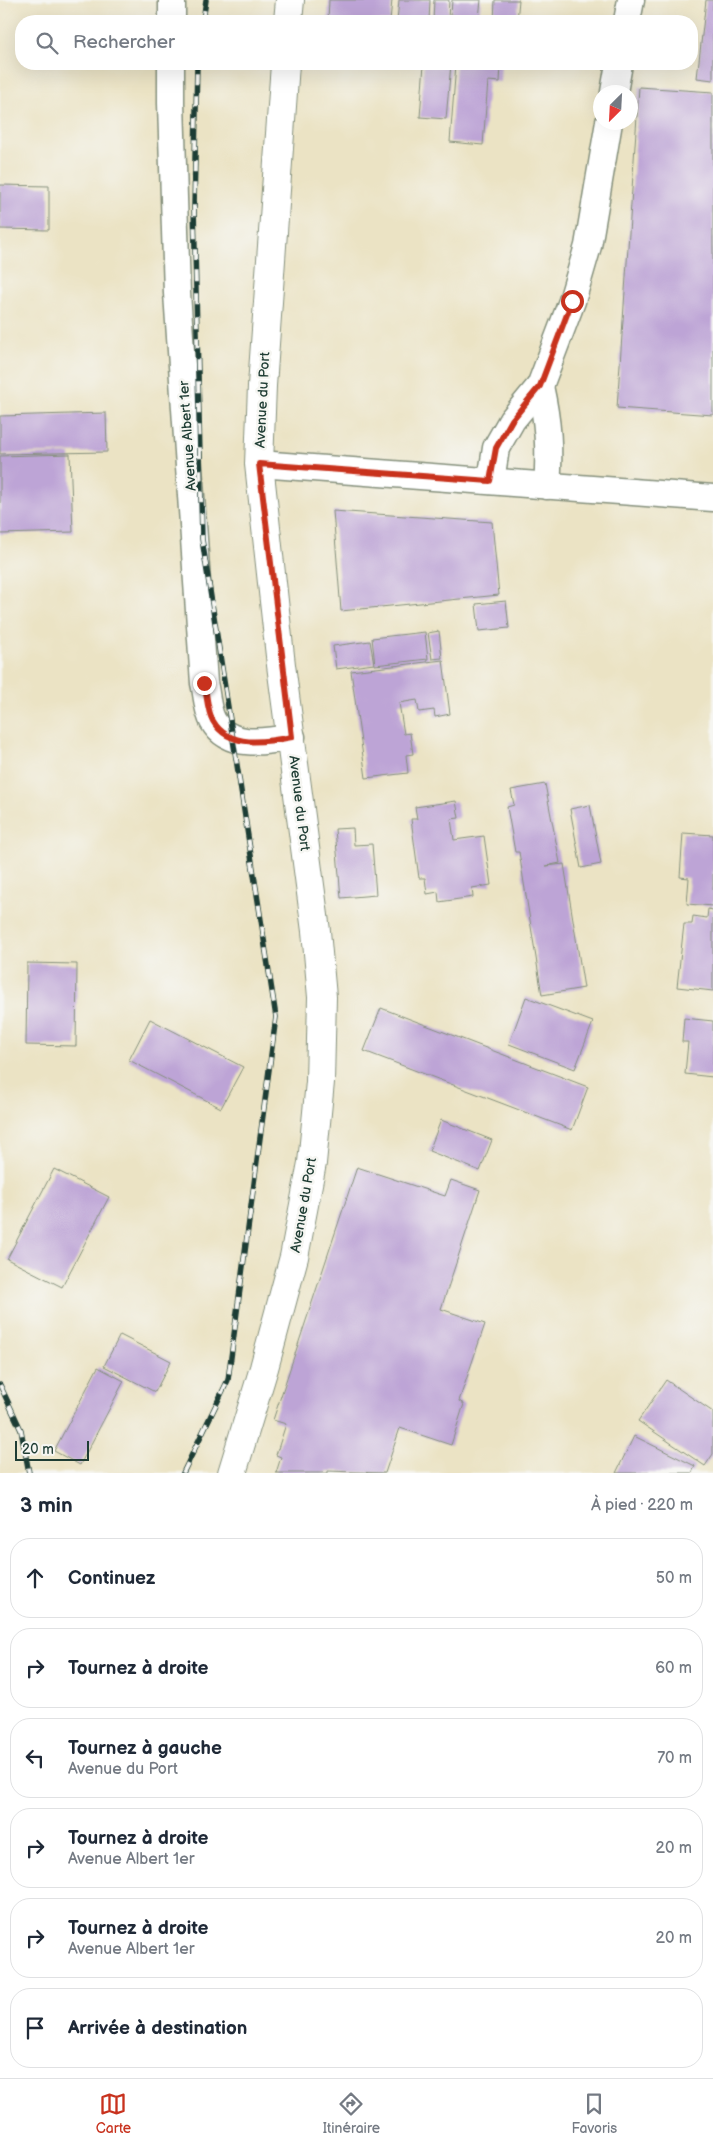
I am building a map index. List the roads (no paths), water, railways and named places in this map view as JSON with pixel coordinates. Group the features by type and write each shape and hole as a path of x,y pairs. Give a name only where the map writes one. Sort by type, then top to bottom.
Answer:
{"main road":[{"path":"289,15 290,0"},
{"name":"Avenue du Port","path":"232,1473 264,1368 294,1257 312,1163 320,1082 322,997 319,959 259,464 264,357 285,70"}],"street":[{"path":"172,0 172,15"},
{"path":"628,15 630,0"},
{"name":"Avenue Albert 1er","path":"171,70 170,103 178,292 204,683 213,721 225,735 262,743 292,737"},
{"path":"615,85 618,70"},
{"path":"490,481 496,448 512,420 540,386 572,301 588,246 608,130"},
{"path":"540,386 547,416 550,451 547,486"},
{"path":"259,464 713,498"}],"railway":[{"path":"204,15 206,0"},
{"path":"183,1473 228,1380 276,1017 202,539 194,207 197,70"},
{"path":"0,1385 21,1430 29,1473"}]}
